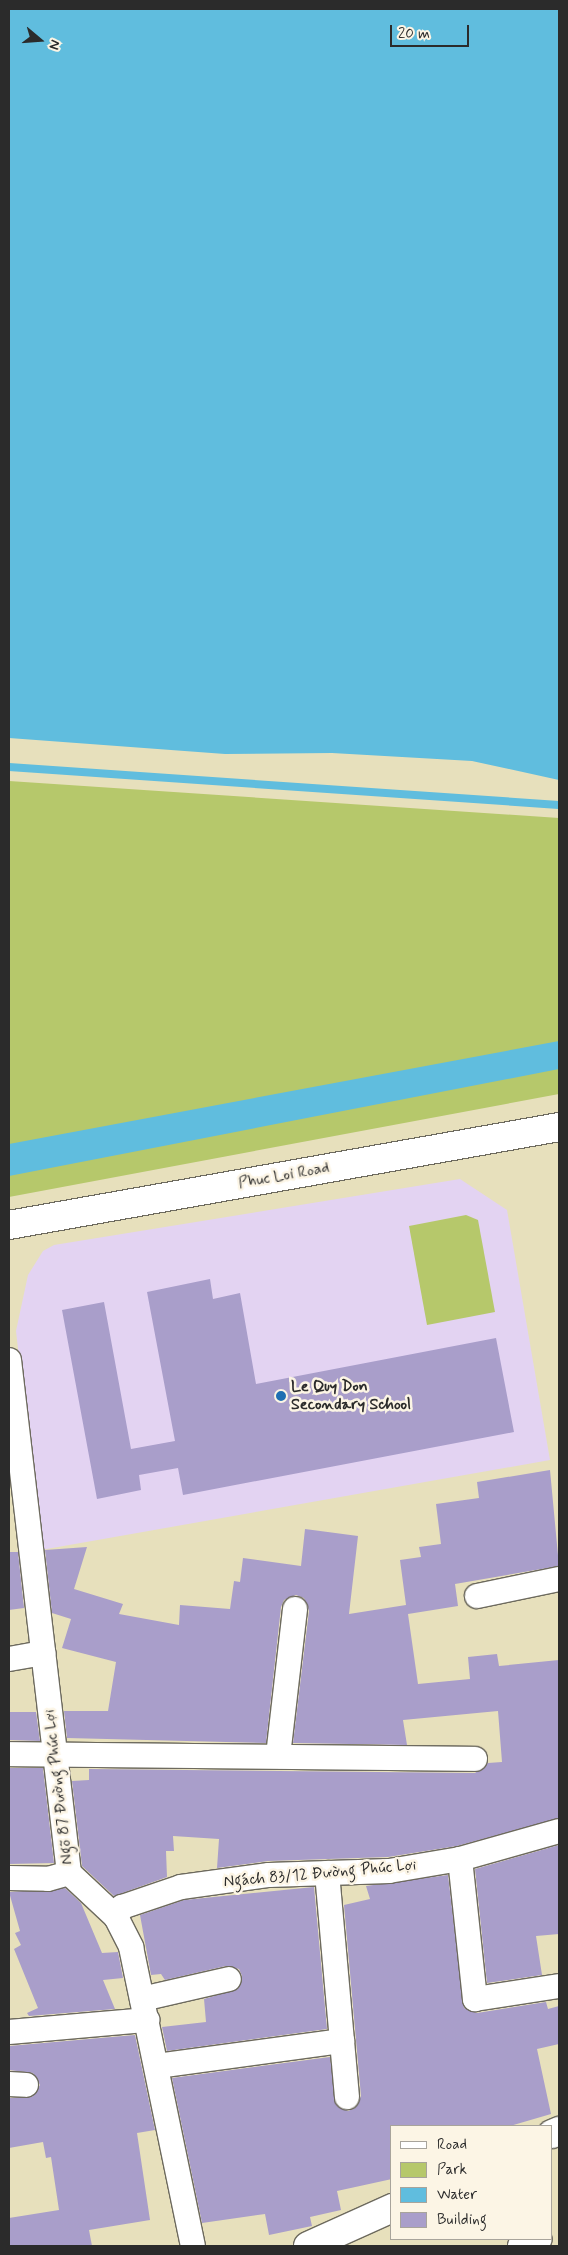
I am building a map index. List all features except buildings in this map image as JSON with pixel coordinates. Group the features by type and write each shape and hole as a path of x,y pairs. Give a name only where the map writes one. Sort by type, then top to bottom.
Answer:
{"street":[{"name":"Phuc Loi Road","path":"9,1225 559,1127"},
{"name":"Ngõ 87 Đường Phúc Lợi","path":"9,1360 69,1873 116,1917 131,1948 193,2246"},
{"path":"477,1596 559,1579"},
{"path":"278,1756 295,1609"},
{"path":"9,1659 43,1653"},
{"path":"9,1754 475,1759"},
{"name":"Ngách 83/12 Đường Phúc Lợi","path":"116,1917 122,1907 182,1887 269,1875 389,1872 460,1859 559,1831"},
{"path":"460,1859 475,1999 559,1986"},
{"path":"9,1878 48,1879 69,1873"},
{"path":"327,1873 347,2097"},
{"path":"9,2032 144,2009 229,1979"},
{"path":"157,2066 342,2041"},
{"path":"308,2246 390,2209"},
{"path":"522,2246 536,2240"}],"shaded area":[{"name":"Le Quy Don Secondary School","path":"460,1179 507,1210 550,1460 41,1550 16,1331 28,1275 43,1251 54,1245"}],"green space":[{"path":"9,781 559,818 559,1094 9,1197"},
{"path":"466,1215 478,1220 495,1312 427,1325 409,1226"}],"water":[{"path":"9,9 559,9 559,780 472,761 332,753 225,754 9,738"},
{"path":"559,1041 559,1069 9,1176 9,1144"}],"waterway":[{"path":"9,767 559,805"}],"place":[{"name":"Le Quy Don Secondary School","path":"281,1396"}]}
